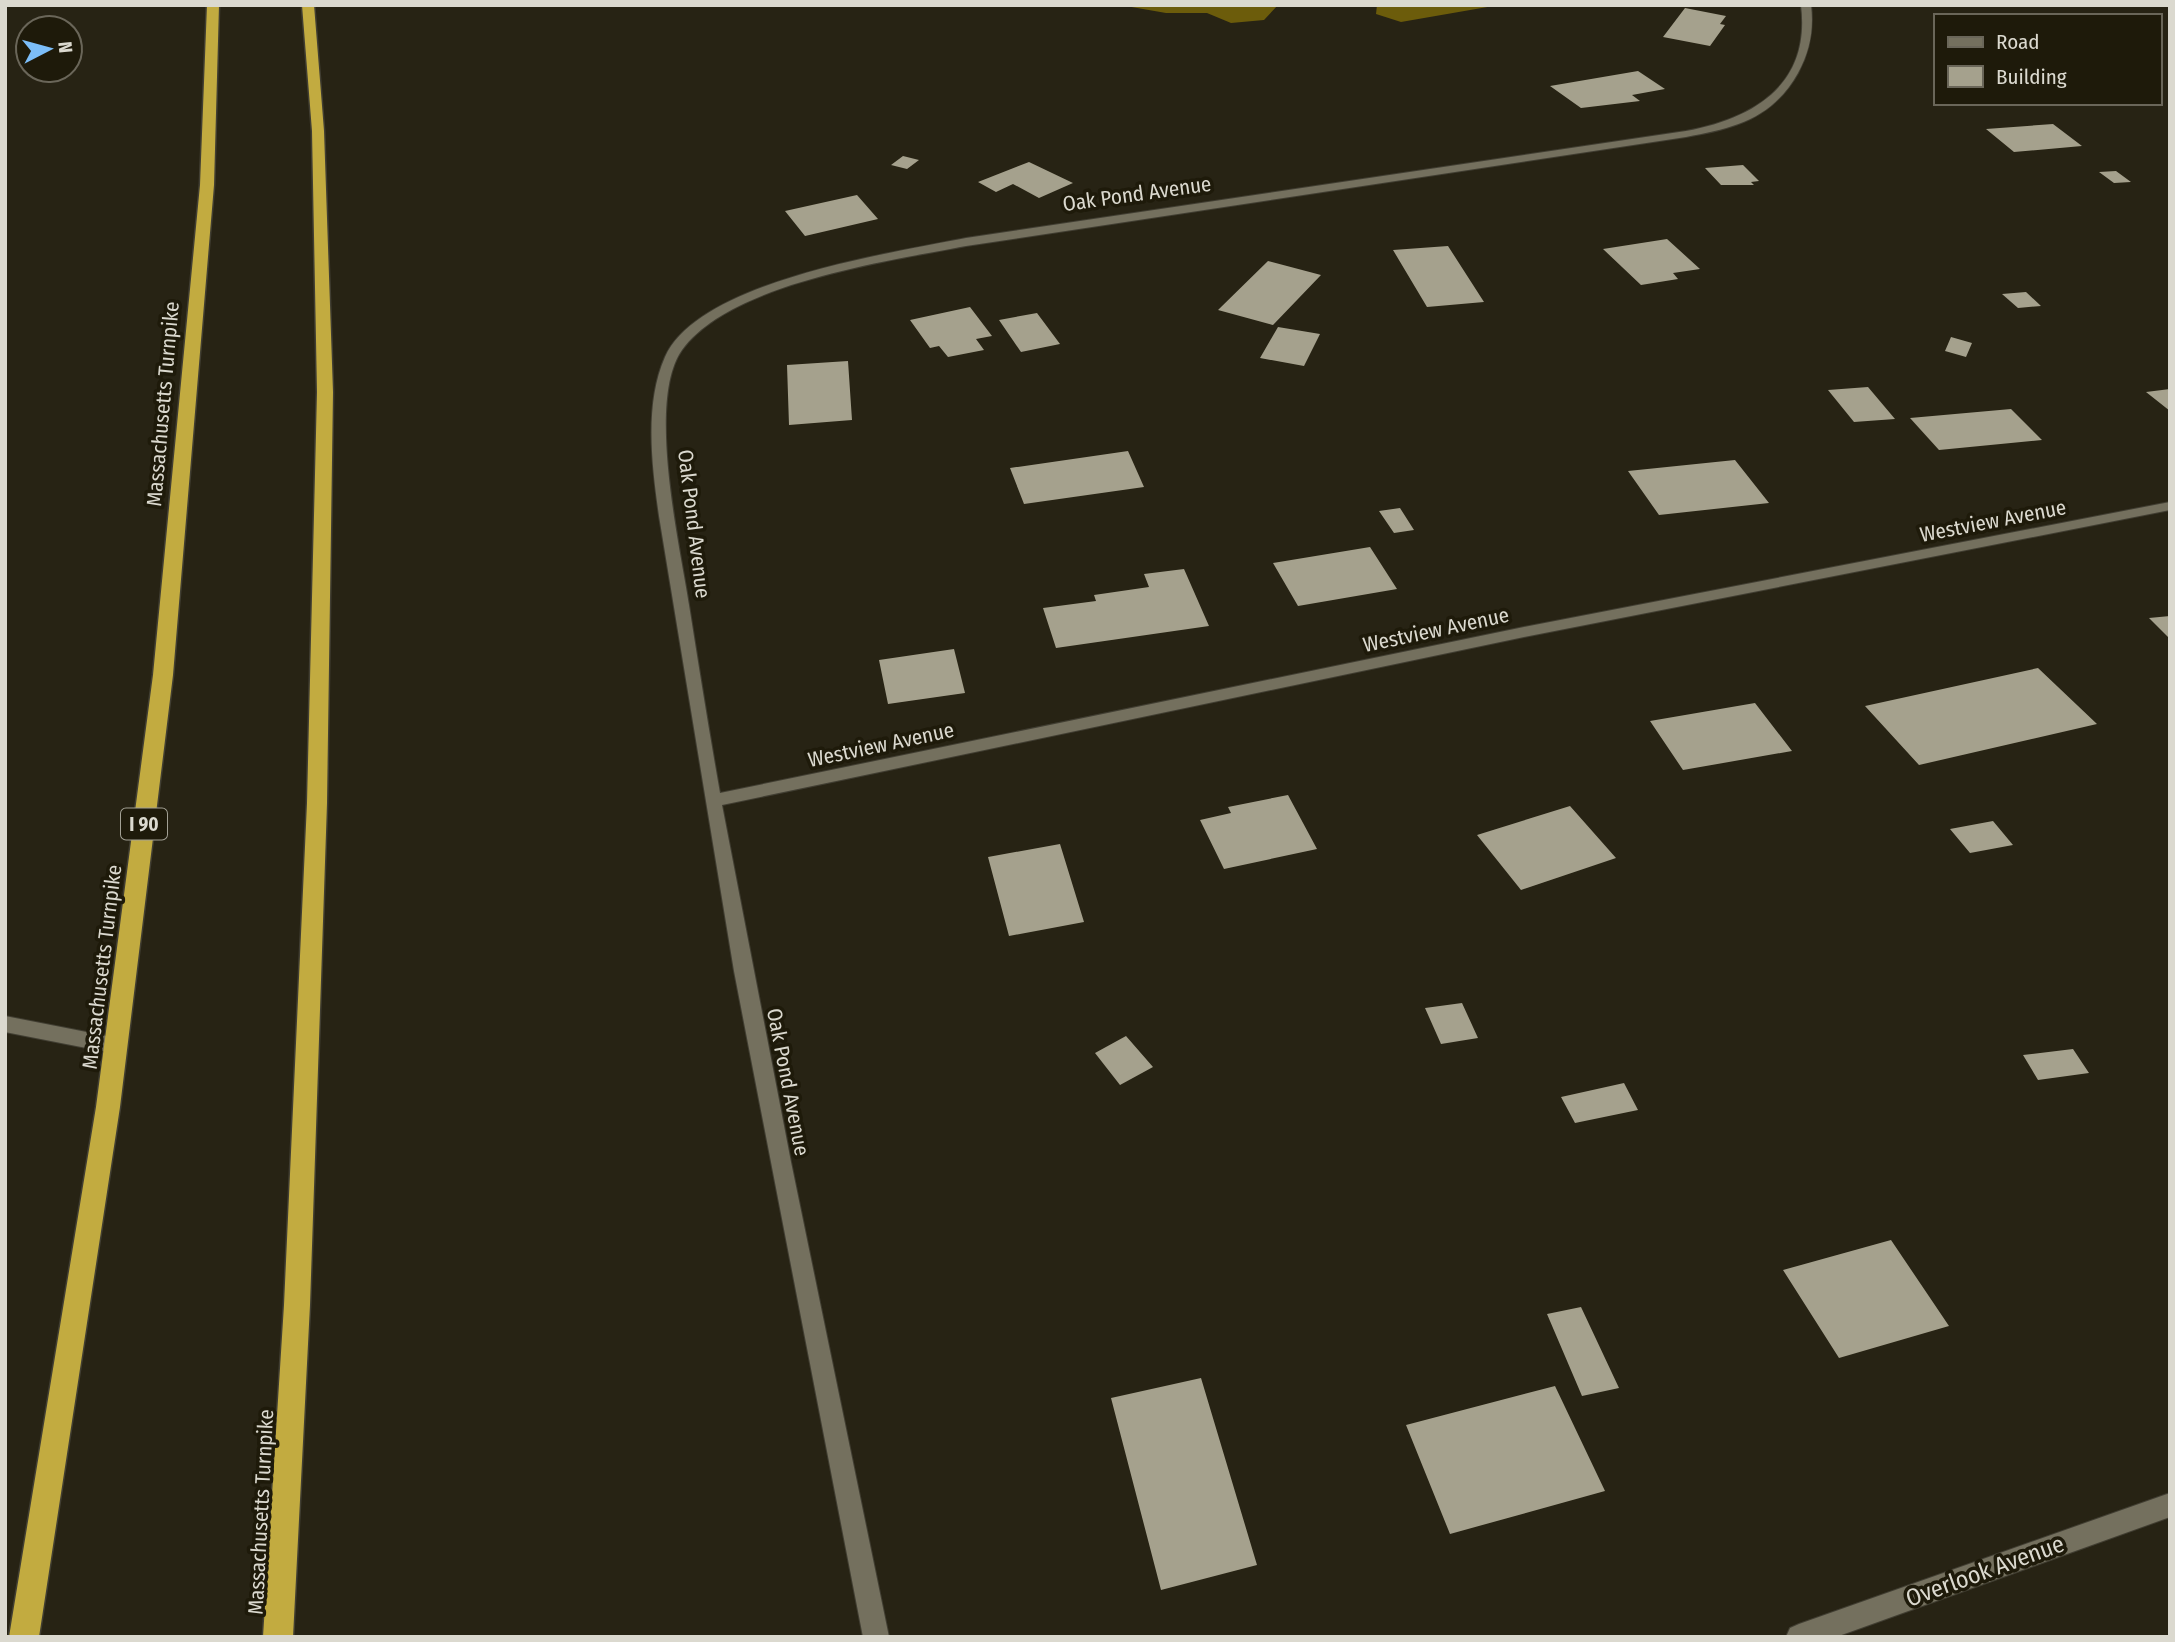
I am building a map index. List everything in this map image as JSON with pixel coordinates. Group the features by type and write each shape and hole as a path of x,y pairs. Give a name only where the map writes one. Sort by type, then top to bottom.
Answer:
{"highway":[{"name":"Massachusetts Turnpike","path":"24,1637 117,1046 163,675 207,185 213,5"},
{"name":"Massachusetts Turnpike","path":"278,1637 297,1305 316,817 325,392 318,131 308,5"}],"street":[{"name":"Oak Pond Avenue","path":"876,1637 807,1307 713,801 660,466 661,419 666,376 676,348 707,320 751,296 778,286 966,242 1626,144 1726,124 1752,114 1779,95 1804,54 1809,22 1806,5"},
{"name":"Westview Avenue","path":"713,801 1524,632 2170,506"},
{"path":"5,1024 117,1046"},
{"name":"Overlook Avenue","path":"1799,1637 2170,1505"}],"shaded area":[{"path":"1120,5 1278,5 1264,20 1231,23 1207,13 1166,13"},
{"path":"1377,5 1499,5 1401,22 1376,14"}],"building":[{"path":"1685,8 1726,16 1720,24 1725,25 1710,46 1663,37"},
{"path":"1638,71 1665,89 1632,95 1640,101 1581,108 1550,86"},
{"path":"2053,124 2082,146 2014,152 1986,129"},
{"path":"903,156 919,160 907,169 891,165"},
{"path":"1029,162 1073,183 1039,198 1013,184 996,192 978,182"},
{"path":"1743,165 1759,181 1751,182 1754,185 1721,185 1705,168"},
{"path":"2116,171 2131,182 2114,183 2099,172"},
{"path":"857,195 878,219 805,236 785,211"},
{"path":"1667,239 1700,269 1673,273 1678,279 1641,285 1603,249"},
{"path":"1448,246 1484,302 1427,307 1393,250"},
{"path":"1268,261 1321,275 1273,325 1218,310"},
{"path":"2026,292 2041,306 2018,308 2002,294"},
{"path":"970,307 992,336 976,339 984,350 948,357 939,346 930,348 910,320"},
{"path":"1037,313 1060,344 1021,352 999,320"},
{"path":"1278,327 1320,334 1304,366 1260,358"},
{"path":"1951,337 1972,343 1966,357 1945,351"},
{"path":"848,361 852,420 789,425 787,365"},
{"path":"1868,387 1895,419 1854,422 1828,390"},
{"path":"2170,389 2170,411 2146,392"},
{"path":"2011,409 2042,440 1939,450 1910,418"},
{"path":"1128,451 1144,487 1024,504 1010,468"},
{"path":"1735,460 1769,503 1659,515 1628,471"},
{"path":"1400,508 1414,530 1394,533 1379,511"},
{"path":"1370,547 1397,589 1298,606 1273,563"},
{"path":"1184,569 1209,626 1056,648 1043,608 1096,601 1094,595 1149,587 1144,574"},
{"path":"2170,616 2170,639 2149,618"},
{"path":"954,649 965,693 888,704 879,660"},
{"path":"2038,668 2097,724 1919,765 1865,706"},
{"path":"1755,703 1792,751 1683,770 1650,721"},
{"path":"1288,795 1317,849 1224,869 1200,820 1231,813 1228,807"},
{"path":"1570,806 1616,858 1521,890 1477,835"},
{"path":"1993,821 2013,845 1970,853 1950,829"},
{"path":"1060,844 1084,922 1009,936 988,857"},
{"path":"1462,1003 1478,1038 1441,1044 1425,1008"},
{"path":"1126,1036 1153,1067 1120,1085 1095,1053"},
{"path":"2073,1049 2089,1073 2038,1080 2023,1055"},
{"path":"1624,1083 1638,1110 1575,1123 1561,1097"},
{"path":"1891,1240 1949,1326 1839,1358 1783,1270"},
{"path":"1581,1307 1619,1388 1582,1396 1547,1314"},
{"path":"1201,1378 1257,1565 1161,1590 1111,1398"},
{"path":"1555,1386 1605,1491 1450,1534 1406,1425"}]}
